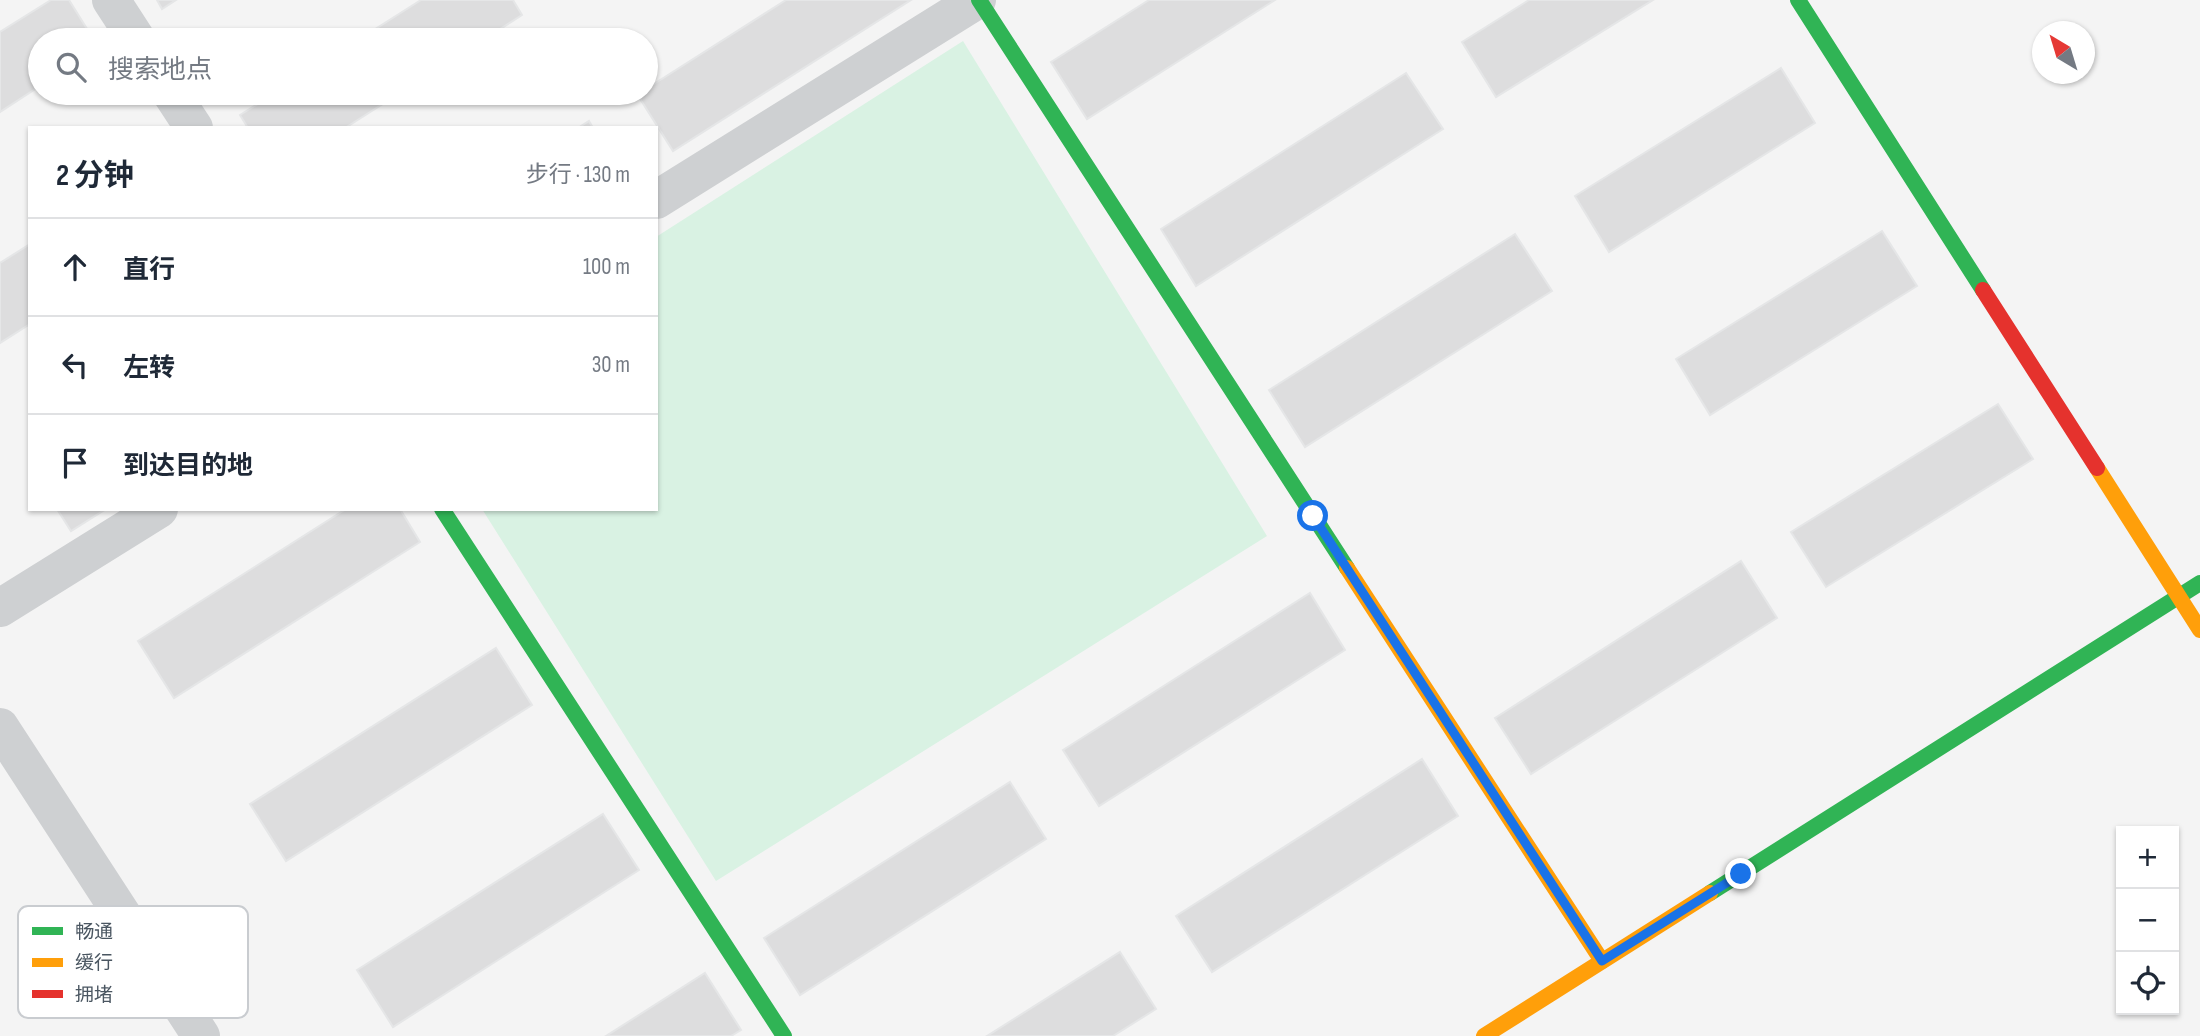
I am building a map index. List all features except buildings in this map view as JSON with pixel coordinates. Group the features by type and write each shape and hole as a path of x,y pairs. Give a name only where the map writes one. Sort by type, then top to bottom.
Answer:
{"street":[{"path":"111,0 129,28"},
{"path":"658,199 978,0 1602,961"},
{"path":"1798,0 2200,630"},
{"path":"179,105 193,126"},
{"path":"0,608 156,511"},
{"path":"443,511 784,1036"},
{"path":"1485,1036 2200,583"},
{"path":"0,727 116,906"},
{"path":"189,1018 201,1036"}],"green space":[{"path":"963,41 1267,536 716,881 483,511 658,511 658,236"}],"traffic: fast":[{"path":"979,0 1347,568"},
{"path":"1798,0 1983,290"},
{"path":"443,511 784,1036"},
{"path":"1710,893 2200,583"}],"traffic: slow":[{"path":"2097,468 2200,630"},
{"path":"1347,568 1602,961"},
{"path":"1484,1036 1710,893"}],"traffic: jam":[{"path":"1983,290 2097,468"}],"route":[{"path":"1313,516 1602,961 1741,874"}]}
